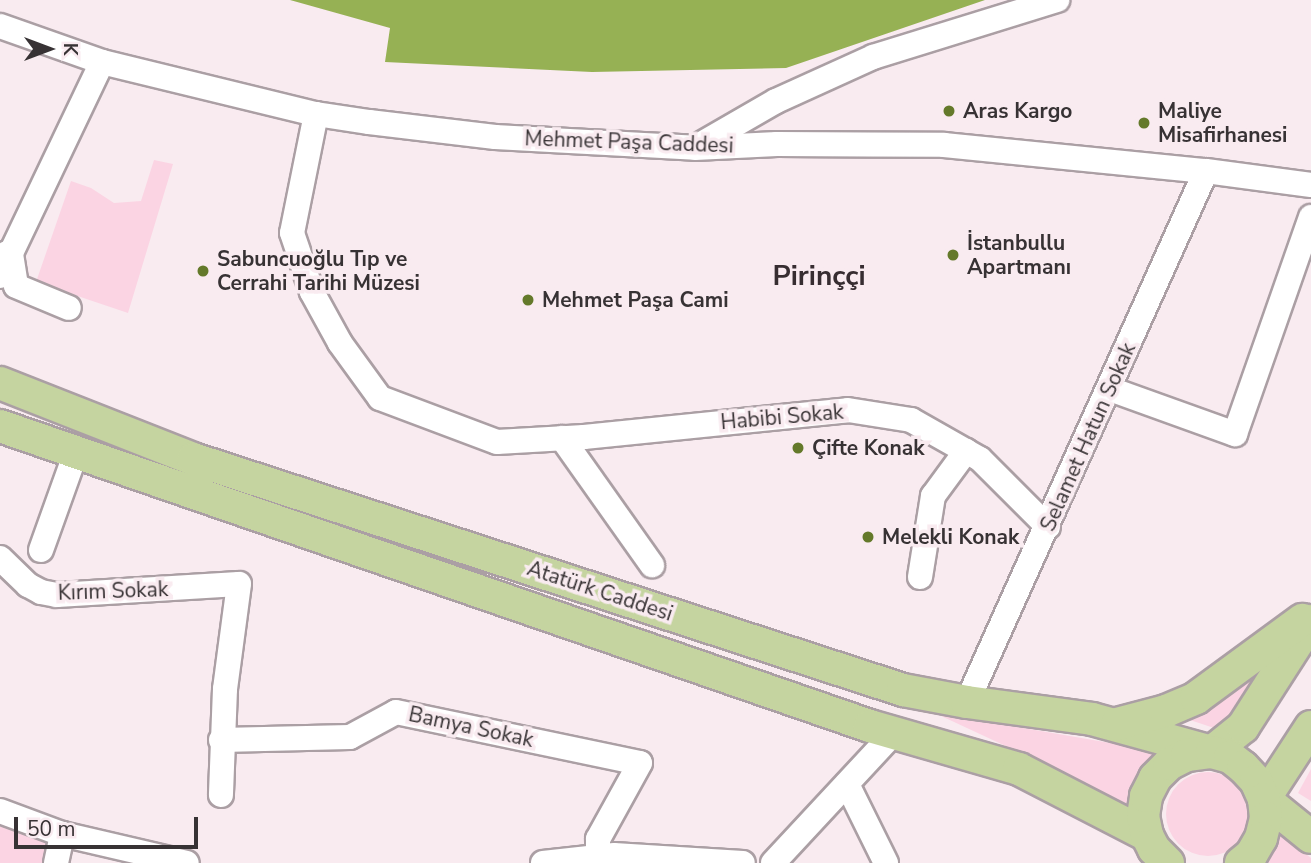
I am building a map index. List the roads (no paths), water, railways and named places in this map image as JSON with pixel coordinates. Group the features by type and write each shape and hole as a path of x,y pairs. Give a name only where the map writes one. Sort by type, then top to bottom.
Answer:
{"main road":[{"name":"Atatürk Caddesi","path":"0,383 193,459 903,690 1115,724 1230,757 1243,766 1256,781 1264,799"},
{"name":"Atatürk Caddesi","path":"0,426 894,733 1019,769 1160,855"},
{"path":"1115,724 1166,711 1196,698 1265,650 1311,613"},
{"path":"1160,855 1143,816 1146,796 1155,778 1169,764 1187,755 1212,752 1243,727 1311,621"},
{"path":"1241,863 1251,855 1261,838 1266,818 1264,799 1311,727"},
{"path":"1264,799 1311,837"}],"street":[{"path":"695,148 776,101 873,58 1057,0"},
{"name":"Mehmet Paşa Caddesi","path":"0,26 102,62 316,114 495,137 695,148 777,144 944,145 1206,171 1311,186"},
{"path":"69,308 16,286 4,260 102,62"},
{"name":"Habibi Sokak","path":"316,114 292,233 312,292 340,343 380,398 497,442 848,410 911,420 980,459 1048,527"},
{"name":"Selamet Hatun Sokak","path":"967,702 1206,171"},
{"path":"1110,389 1235,434 1311,218"},
{"path":"562,438 652,565"},
{"path":"41,550 76,452"},
{"path":"920,577 933,496 966,452"},
{"name":"Kırım Sokak","path":"0,558 28,585 41,592 57,595 239,584 221,740"},
{"name":"Bamya Sokak","path":"221,740 350,737 397,712 640,764 598,839 598,857"},
{"path":"773,863 894,733"},
{"path":"221,740 221,795"},
{"path":"847,784 886,863"},
{"path":"0,811 62,834 187,863"},
{"path":"56,863 62,834"},
{"path":"543,863 614,855 743,863"}],"place":[{"name":"Aras Kargo","path":"949,111"},
{"name":"Maliye Misafirhanesi","path":"1144,123"},
{"name":"İstanbullu Apartmanı","path":"953,255"},
{"name":"Sabuncuoğlu Tıp ve Cerrahi Tarihi Müzesi","path":"203,271"},
{"name":"Mehmet Paşa Cami","path":"528,300"},
{"name":"Çifte Konak","path":"798,448"},
{"name":"Melekli Konak","path":"868,537"}],"district":[{"name":"Pirinççi","path":"819,276"}]}
